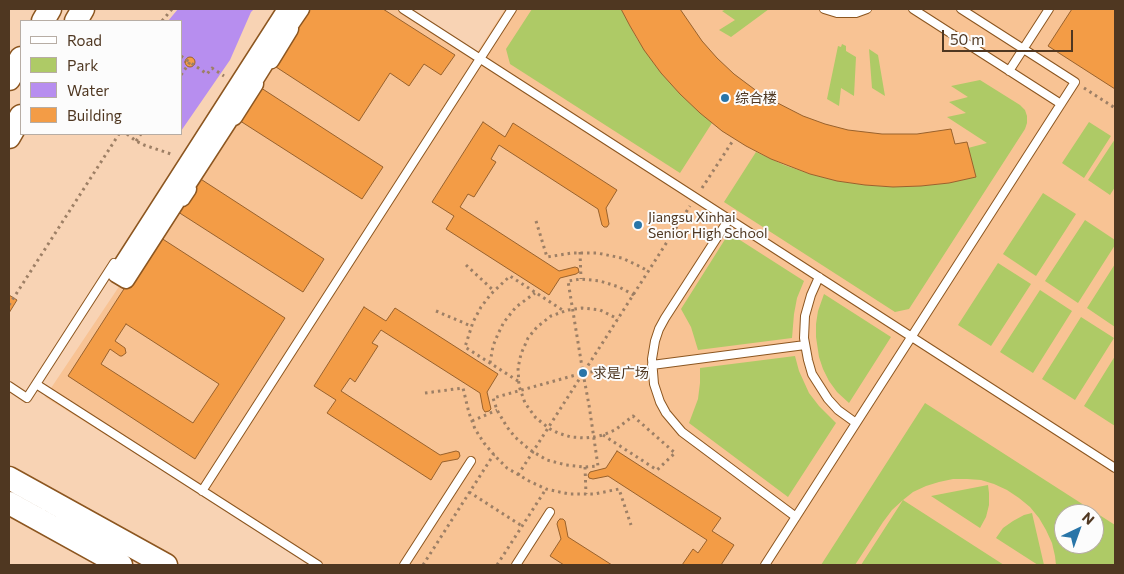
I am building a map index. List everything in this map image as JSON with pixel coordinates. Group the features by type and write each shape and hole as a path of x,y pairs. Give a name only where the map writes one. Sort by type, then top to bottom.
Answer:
{"street":[{"path":"44,20 50,9"},
{"path":"77,20 83,9"},
{"path":"286,9 116,274 126,280 180,196 182,198 188,189 186,187 191,179 232,116 234,117 268,59 271,60 290,29 288,28 301,9"},
{"path":"9,79 20,60"},
{"path":"9,137 20,118"},
{"path":"9,478 166,565"},
{"path":"9,503 121,565"}],"lane":[{"path":"9,386 27,398 277,9"},
{"path":"403,9 1115,468"},
{"path":"202,491 512,9"},
{"path":"824,9 843,14 856,13 867,9"},
{"path":"913,9 1061,104"},
{"path":"765,565 1075,82 961,9"},
{"path":"1009,71 1049,9"},
{"path":"729,219 662,324 655,341 652,365 654,384 660,402 669,418 686,436 796,517"},
{"path":"819,277 806,309 804,323 808,360 812,374 824,393 838,410 856,423"},
{"path":"652,365 805,345"},
{"path":"36,384 318,565"},
{"path":"404,565 471,461"},
{"path":"516,565 550,512"}],"path":[{"path":"163,20 172,9"},
{"path":"182,57 207,74 212,68 223,76"},
{"path":"182,74 190,62"},
{"path":"1075,82 1115,108"},
{"path":"9,306 118,135"},
{"path":"128,135 136,141 181,158"},
{"path":"136,141 140,135"},
{"path":"518,475 734,139"},
{"path":"536,221 547,257 580,252 597,253 630,261 648,272"},
{"path":"580,252 581,279"},
{"path":"466,265 494,291"},
{"path":"519,381 465,347 471,326 481,308 494,291 510,276 564,311"},
{"path":"634,295 607,282 581,279 568,281 573,309 583,373 594,437 598,466 572,466 553,462 530,450 511,432 497,410 493,398 583,373 652,365"},
{"path":"490,363 493,346 504,322 516,307 535,292"},
{"path":"603,435 657,470 675,453 633,416 619,428 594,437 571,437 546,427 528,407 522,394 518,372 520,359 528,338 537,327 551,316 564,311 582,308 600,310 618,319"},
{"path":"436,312 471,326"},
{"path":"426,393 463,388 466,405 480,436 508,468 529,481 569,494 603,493 620,489 631,525"},
{"path":"472,421 497,410"},
{"path":"423,565 494,454"},
{"path":"585,467 586,494"},
{"path":"497,565 546,488"},
{"path":"469,492 522,526"}],"shaded area":[{"name":"Jiangsu Xinhai Senior High School","path":"305,9 405,9 476,54 505,9 1115,9 1115,565 314,565 45,397"}],"green space":[{"path":"532,9 621,9 637,39 661,73 680,94 712,123 680,173 510,64 506,49"},
{"path":"727,9 769,9 731,37 719,30 735,20 722,11"},
{"path":"842,44 846,46 846,51 856,57 854,96 841,88 839,106 827,99 838,46 841,47"},
{"path":"869,49 878,55 885,96 872,88"},
{"path":"980,80 1020,105 1025,110 1027,123 1025,129 909,309 895,312 724,202 756,152 810,174 837,181 865,185 921,186 949,183 976,177 968,148 987,143 947,117 966,113 949,102 968,97 951,86"},
{"path":"1089,122 1111,136 1084,178 1062,163"},
{"path":"1115,139 1115,187 1110,195 1088,180"},
{"path":"1043,193 1076,214 1036,276 1003,254"},
{"path":"1085,220 1115,240 1115,245 1078,303 1045,281"},
{"path":"729,233 804,281 797,298 792,338 698,350 691,327 681,309"},
{"path":"998,263 1031,284 991,346 958,325"},
{"path":"1115,264 1115,327 1087,308"},
{"path":"1040,290 1072,311 1033,373 1000,352"},
{"path":"824,294 891,337 849,403 829,381 819,357 816,324"},
{"path":"1081,317 1114,338 1075,400 1042,379"},
{"path":"795,356 799,371 809,393 836,423 788,497 689,423 698,399 700,368"},
{"path":"1115,356 1115,426 1084,406"},
{"path":"925,403 1082,504 1054,504 1054,552 1052,543 1039,518 1030,507 1007,490 981,480 967,479 953,479 926,486 913,492 892,510 855,565 821,565"},
{"path":"988,485 989,505 986,517 980,528 931,496"},
{"path":"903,500 1004,565 861,565"},
{"path":"1032,513 1044,565 1038,565 996,538 1003,528 1013,521"},
{"path":"1104,518 1115,525 1115,562 1113,565 1056,565 1055,554 1104,554"}],"water":[{"path":"178,9 254,9 230,60 182,130 182,20 169,20"}],"building":[{"path":"304,9 383,9 455,55 441,75 424,64 409,86 390,73 359,121 276,67"},
{"name":"综合楼","path":"621,9 680,9 702,41 734,74 762,95 803,116 825,124 848,130 882,134 917,134 951,129 955,144 967,142 976,177 949,183 921,186 865,185 837,181 810,174 771,159 722,131 680,94 644,50"},
{"path":"1072,9 1115,9 1115,89 1048,46"},
{"path":"188,57 192,57 195,62 194,66 188,67 185,64 185,60"},
{"path":"255,84 383,167 362,199 234,117"},
{"path":"483,122 505,137 513,123 617,190 606,208 609,224 607,227 604,227 598,209 499,145 491,159 496,162 474,197 468,194 460,207 559,271 578,268 579,272 576,274 560,278 549,295 446,229 454,216 432,202"},
{"path":"196,176 324,259 303,292 175,210"},
{"path":"158,236 285,318 195,459 68,376","holes":["126,324 219,384 193,423 101,364 110,349 120,356 126,353 125,348 115,341"]},
{"path":"9,295 17,300 9,313"},
{"path":"364,307 386,321 395,308 498,374 487,392 491,409 485,412 480,393 381,330 372,343 378,346 355,382 350,378 341,391 440,455 459,452 460,456 458,459 442,462 431,480 327,413 336,400 314,386"},
{"path":"617,451 721,518 712,531 734,545 721,565 682,565 693,549 698,553 707,540 608,476 589,478 590,472 606,468"},
{"path":"560,519 565,521 568,537 612,565 564,565 550,556 561,539 557,524"}],"place":[{"name":"综合楼","path":"725,98"},
{"name":"Jiangsu Xinhai Senior High School","path":"638,225"},
{"name":"求是广场","path":"583,373"}]}
